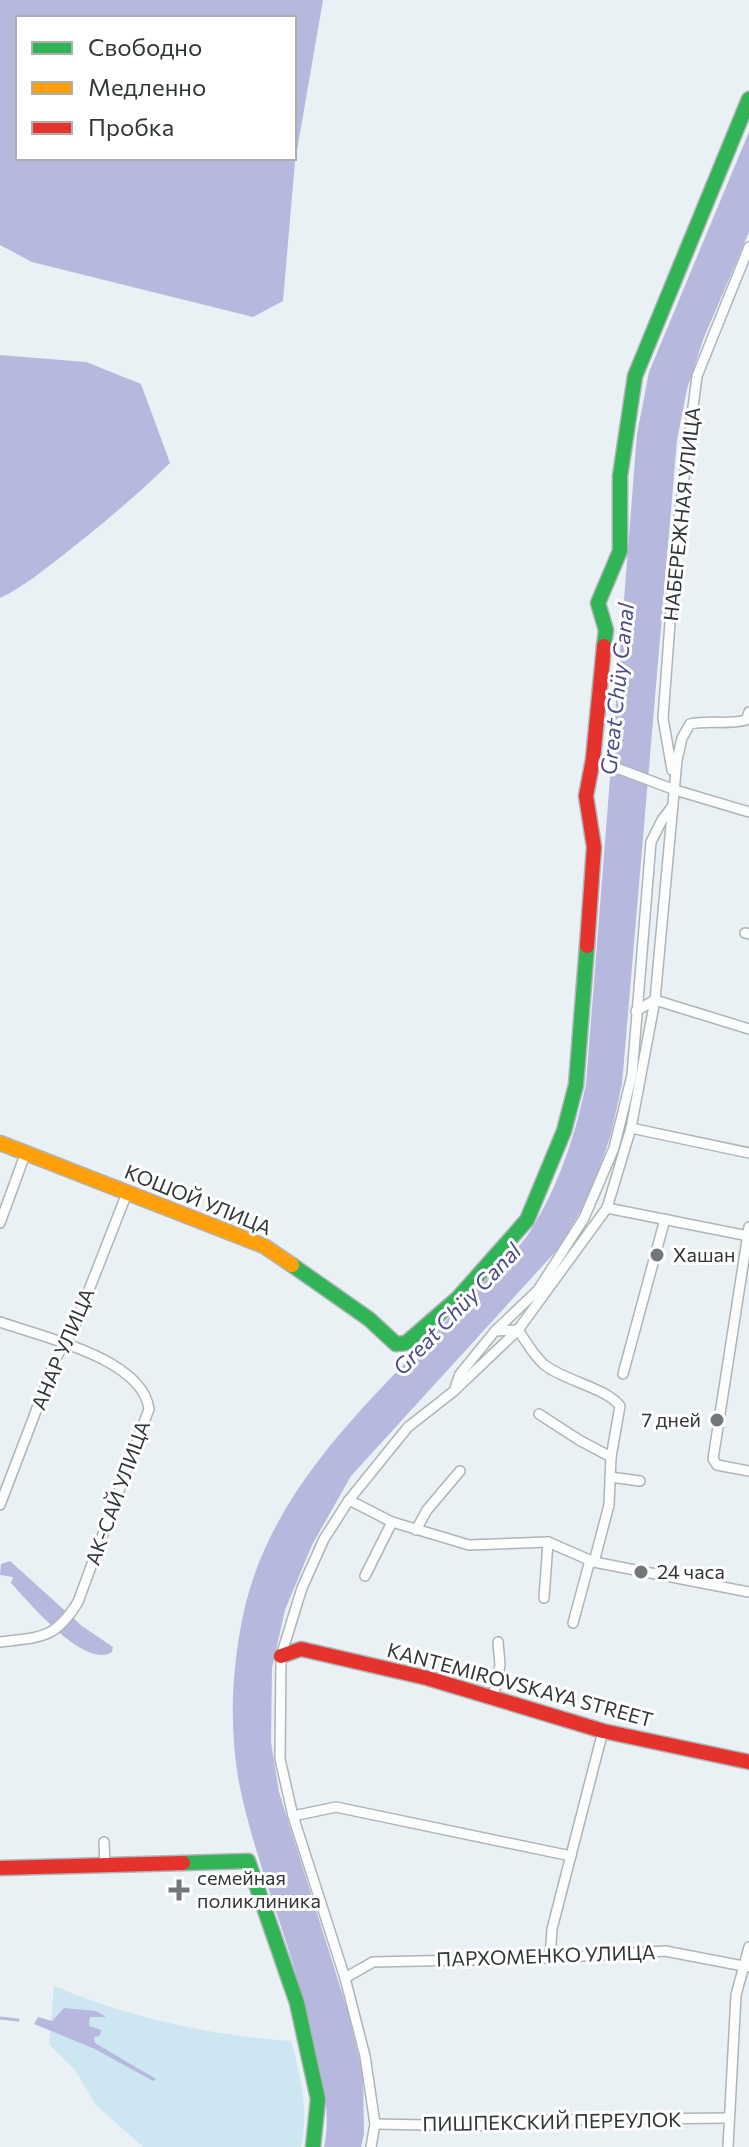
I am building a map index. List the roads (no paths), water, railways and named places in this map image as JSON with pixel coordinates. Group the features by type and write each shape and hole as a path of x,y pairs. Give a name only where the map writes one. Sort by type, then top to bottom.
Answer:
{"street":[{"name":"КОШОЙ УЛИЦА","path":"0,1143 264,1246 369,1319 396,1344 406,1343 458,1298 527,1220 564,1131 576,1085 594,847 586,796 598,761 606,630 598,603 620,551 620,476 635,376 749,99"},
{"name":"НАБЕРЕЖНАЯ УЛИЦА","path":"675,790 663,718 676,541 697,376 749,247"},
{"path":"371,2147 375,2124 365,2056 345,1978 293,1816 280,1759 281,1656 302,1588 324,1539 349,1500 408,1427 454,1391 518,1330 607,1208 631,1128 655,1000 677,760 682,738 690,724 709,720 733,723 746,720 749,712"},
{"path":"598,761 675,790 749,812"},
{"path":"454,1391 460,1374 495,1331 538,1290 584,1218 614,1148 632,1075 651,842 674,804"},
{"path":"636,1011 655,1000 749,1029"},
{"path":"631,1128 749,1153"},
{"path":"0,1223 26,1152"},
{"name":"АНАР УЛИЦА","path":"0,1505 57,1356 76,1323 127,1193"},
{"path":"584,1218 607,1208 748,1236"},
{"path":"623,1374 665,1219"},
{"path":"749,1227 713,1459 717,1465 749,1471"},
{"name":"АК-САЙ УЛИЦА","path":"0,1322 103,1359 127,1373 147,1397 149,1409 78,1602 65,1623 53,1633 0,1642"},
{"path":"495,1331 518,1330"},
{"path":"518,1330 545,1365 615,1400 620,1406 611,1457 609,1505 573,1623"},
{"path":"539,1414 611,1457"},
{"path":"416,1530 427,1510 460,1471"},
{"path":"610,1477 640,1481"},
{"path":"349,1500 392,1522 469,1545 548,1542 592,1561 749,1592"},
{"path":"365,1576 392,1522"},
{"path":"544,1598 548,1542"},
{"path":"493,1698 500,1665 498,1642"},
{"name":"KANTEMIROVSKAYA STREET","path":"281,1656 301,1649 427,1678 603,1731 749,1762"},
{"path":"550,1958 552,1929 603,1731"},
{"path":"293,1816 336,1807 571,1856"},
{"path":"104,1842 105,1865"},
{"path":"0,1868 248,1861 297,2003 318,2099 313,2147"},
{"path":"728,2147 736,1995 749,1947"},
{"name":"ПАРХОМЕНКО УЛИЦА","path":"345,1978 373,1962 550,1958 665,1951 746,1967"},
{"name":"ПИШПЕКСКИЙ ПЕРЕУЛОК","path":"375,2124 477,2126 547,2120 729,2118"}],"water":[{"path":"0,0 323,0 296,156 296,16 16,16 16,160 295,160 283,301 253,317 32,262 0,245"},
{"name":"Great Chüy Canal","path":"749,132 749,232 703,340 687,389 677,440 622,1084 611,1134 592,1192 558,1249 351,1476 312,1545 285,1610 272,1668 271,1742 279,1792 349,2015 363,2075 364,2134 361,2147 324,2147 326,2107 306,2009 250,1828 238,1774 233,1704 236,1657 244,1611 258,1564 304,1480 365,1406 525,1239 550,1196 565,1160 586,1084 637,434 649,372"},
{"path":"0,355 86,362 141,384 170,463 62,556 0,598"},
{"path":"10,1561 82,1626 113,1647 112,1652 101,1655 87,1651 58,1631 11,1583 13,1577 0,1575 1,1564"},
{"path":"64,2008 96,2011 106,2017 90,2017 89,2026 101,2030 100,2036 94,2037 95,2043 156,2079 153,2081 95,2049 34,2024 38,2017 52,2021"}],"waterway":[{"path":"0,2018 18,2020"}],"place":[{"name":"Хашан","path":"657,1255"},
{"name":"7 дней","path":"717,1420"},
{"name":"24 часа","path":"641,1572"},
{"name":"семейная поликлиника","path":"179,1890"}]}
